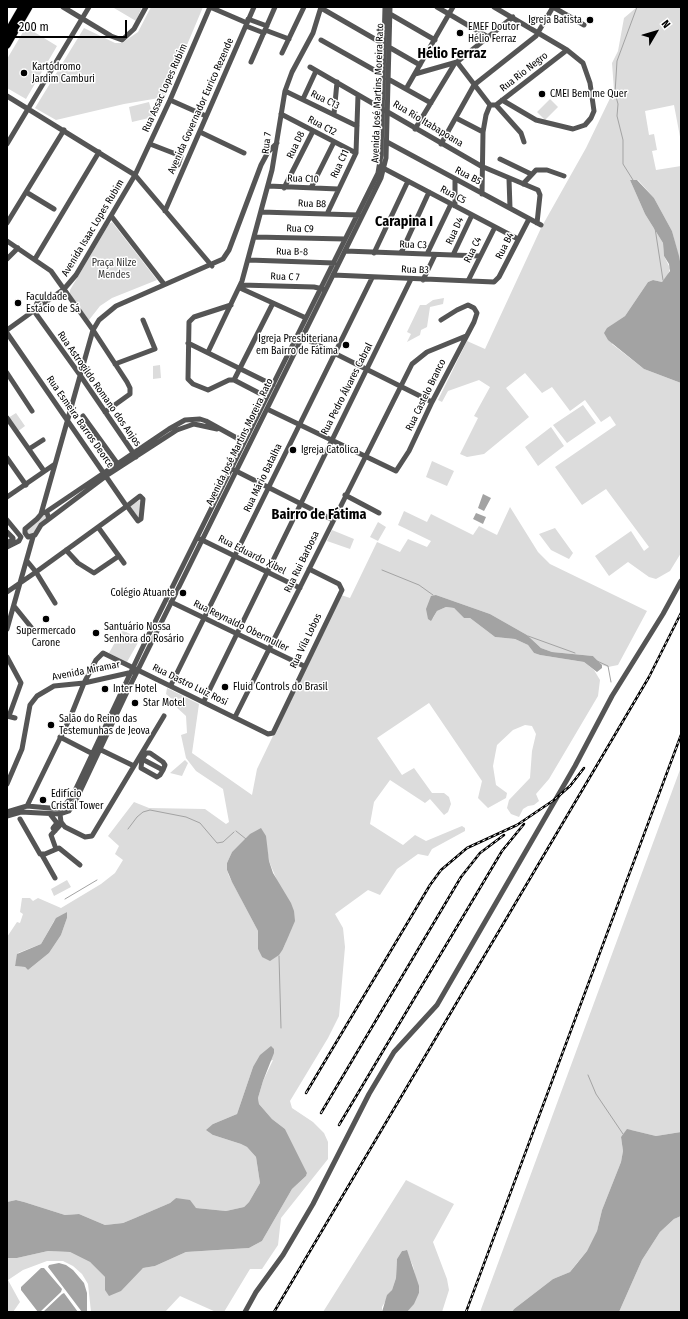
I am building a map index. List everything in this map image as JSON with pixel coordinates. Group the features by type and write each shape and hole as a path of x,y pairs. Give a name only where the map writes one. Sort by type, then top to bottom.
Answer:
{"main road":[{"path":"7,33 22,7"},
{"path":"7,44 29,7"}],"street":[{"path":"63,7 111,36 122,40 134,29 146,7"},
{"path":"7,144 89,7"},
{"path":"210,7 289,39"},
{"name":"Rua Assac Lopes Rubim","path":"135,175 170,100 210,7"},
{"name":"Avenida Governador Eurico Rezende","path":"165,211 254,7"},
{"path":"251,62 275,7"},
{"path":"282,53 304,7"},
{"path":"380,7 385,8"},
{"name":"Avenida José Martins Moreira Rato","path":"7,812 27,806 54,809 64,807 72,797 232,466 273,385 324,293 362,216 382,168 387,142 390,7"},
{"path":"437,7 488,37"},
{"path":"406,88 453,7"},
{"path":"494,7 567,50 583,63 586,67 593,98 594,111 590,121 581,128 573,129 536,120 502,100"},
{"path":"441,144 474,85 539,33 553,7 584,25"},
{"path":"321,8 420,65"},
{"name":"Rua 7","path":"208,352 240,286 249,260 268,186 277,143 285,91 292,72 313,33 321,8"},
{"name":"Avenida José Martins Moreira Rato","path":"134,670 171,602 267,409 300,336 306,318 356,215 382,168 385,8"},
{"path":"390,14 435,40"},
{"path":"414,129 432,103 456,63 513,17"},
{"path":"247,23 265,30"},
{"path":"321,40 383,75"},
{"name":"Rua Rio Negro","path":"493,105 502,100 567,50"},
{"path":"456,63 474,85 521,133 524,142"},
{"path":"415,74 456,63"},
{"name":"Rua Rio Itabapoana","path":"310,67 383,108 414,129 481,166 539,191 539,224"},
{"path":"303,99 316,71"},
{"path":"388,79 432,103"},
{"path":"334,114 337,82"},
{"name":"Rua C13","path":"285,91 357,126"},
{"name":"Rua C11","path":"327,214 356,153 358,95"},
{"path":"7,96 135,175 212,266"},
{"path":"170,100 206,116"},
{"path":"482,194 481,166 483,132 486,115 493,105"},
{"name":"Rua C12","path":"281,114 356,153"},
{"path":"456,118 483,132"},
{"path":"7,223 64,130"},
{"name":"Rua D8","path":"284,188 313,131"},
{"path":"200,132 244,153"},
{"path":"311,188 334,142"},
{"name":"Rua B5","path":"387,142 539,224"},
{"path":"43,513 67,419 93,330 99,320 107,311 164,284 212,266 226,256 262,165 268,152 277,143"},
{"path":"150,144 181,156 178,165"},
{"path":"35,259 99,152"},
{"path":"500,159 531,174"},
{"name":"Rua C5","path":"382,168 518,239"},
{"path":"523,184 531,174 542,169 564,176"},
{"name":"Avenida Isaac Lopes Rubim","path":"7,331 64,289 76,275 112,217 135,175"},
{"path":"509,179 510,208"},
{"path":"427,254 453,205 455,180"},
{"path":"374,253 408,181"},
{"name":"Rua C10","path":"268,186 284,188 338,189"},
{"path":"26,192 54,209"},
{"path":"401,253 429,192"},
{"name":"Rua B8","path":"261,212 362,216"},
{"name":"Rua D4","path":"453,255 472,215"},
{"path":"112,217 164,284"},
{"name":"Rua B4","path":"496,281 529,219"},
{"name":"Rua C4","path":"468,280 494,227"},
{"name":"Rua C9","path":"254,237 345,239"},
{"path":"7,241 35,259 50,271 93,330 129,385 131,392 128,396 105,412"},
{"path":"7,259 18,248"},
{"name":"Rua C3","path":"345,251 480,256"},
{"path":"423,280 435,255"},
{"name":"Rua B-8","path":"249,260 334,262"},
{"name":"Rua B3","path":"333,275 423,280 496,281"},
{"name":"Rua Mário Batalha","path":"170,685 205,618 372,278"},
{"name":"Rua Pedro Álvares Cabral","path":"204,702 411,279"},
{"path":"240,286 306,318"},
{"name":"Rua C 7","path":"240,286 321,287"},
{"path":"321,287 324,293"},
{"path":"234,380 273,303"},
{"path":"231,305 190,320 188,324 188,378 191,383 210,390 229,380 234,380 259,393"},
{"name":"Rua Castelo Branco","path":"365,456 396,470 409,451 432,402 471,328 477,313 471,306 460,308 441,320"},
{"name":"Rua Astrogildo Romano dos Anjos","path":"34,311 80,375 134,455"},
{"path":"115,364 155,349 143,320"},
{"name":"Rua Esmeira Barros Deorce","path":"7,331 127,506 138,521 141,519 143,499 140,496 127,506"},
{"path":"300,336 432,402"},
{"name":"Rua Rui Barbosa","path":"235,717 270,650 345,495 412,364 418,357 426,352 466,336"},
{"path":"188,343 273,385"},
{"path":"7,373 32,411"},
{"path":"267,409 365,456"},
{"path":"84,416 117,463"},
{"path":"7,418 44,472"},
{"path":"7,520 12,538 25,532 43,513 134,455 169,429 186,420 200,419 244,442"},
{"path":"29,449 43,440"},
{"path":"7,629 33,537 42,524 117,463 134,455"},
{"path":"7,458 26,485"},
{"path":"7,497 55,464"},
{"path":"232,466 236,471 333,520"},
{"path":"345,495 379,513"},
{"path":"7,592 127,506"},
{"path":"43,513 48,519"},
{"path":"98,527 124,563"},
{"path":"25,532 33,537"},
{"name":"Rua Eduardo Xibel","path":"197,537 300,588"},
{"path":"66,550 78,564 94,572 119,556"},
{"path":"27,561 36,572 55,603"},
{"name":"Rua Vila Lobos","path":"268,734 272,733 276,728 304,666 342,590 339,584 309,569"},
{"path":"245,1312 256,1292 283,1255 313,1204 369,1094 394,1052 437,1005 572,772 612,696 660,620 681,580"},
{"name":"Rua Reynaldo Obermuller","path":"171,602 304,666"},
{"path":"14,606 35,632"},
{"name":"Rua Dastro Luiz Rosi","path":"84,683 96,660 103,653 134,670 170,685 268,734"},
{"path":"7,657 21,683 8,716 15,718"},
{"name":"Avenida Miramar","path":"7,784 22,750 28,712 33,700 45,690 54,686 84,683 134,670 134,678 101,749"},
{"path":"27,806 84,683"},
{"path":"60,814 62,823 65,827 85,837 92,836 134,766 141,758 146,753 150,753 163,762 165,766 157,777 141,768 141,758 164,716"},
{"path":"60,737 93,753 95,756 94,761"},
{"path":"98,742 98,748 134,766"},
{"path":"7,816 21,812 60,814 69,811 101,749"},
{"path":"141,758 163,770"},
{"path":"50,814 57,824 53,828 55,831"},
{"path":"20,819 38,852 42,855 55,878"},
{"path":"56,849 51,835 62,823"},
{"path":"42,855 56,849 61,849 80,865"}],"green space":[{"path":"142,7 136,21 114,8"},
{"path":"151,7 203,7 165,97 124,104 56,120 35,108 84,28 115,43 122,43 138,32"},
{"path":"637,7 681,7 681,142 674,105 645,111 649,135 654,134 657,150 652,151 656,170 681,166 681,266 672,231 654,198 638,180 630,180 645,214 663,243 664,256 670,268 668,275 662,282 653,280 648,282 625,316 612,325 612,344 644,369 681,383 681,553 670,571 656,579 649,577 628,562 609,576 595,556 631,531 644,551 649,547 606,489 582,505 555,467 616,425 610,416 601,422 585,400 570,411 552,387 542,393 525,373 506,388 529,417 484,454 467,457 460,454 478,418 474,416 490,387 479,380 448,391 442,402 438,400 467,341 485,349 541,228 586,148 614,90 612,63 618,51 624,18"},
{"name":"Kartódromo Jardim Camburi","path":"26,27 57,46 26,99 7,88 7,59"},
{"path":"550,99 558,107 545,120 537,112"},
{"path":"149,102 153,117 132,122 129,107"},
{"name":"Praça Nilze Mendes","path":"112,222 157,280 112,298 100,306 89,320 70,294 70,290 109,224"},
{"path":"444,298 443,304 430,307 427,327 421,330 420,335 407,342 411,334 407,332 420,305 426,305 433,300"},
{"path":"160,365 161,378 153,379 153,366"},
{"path":"583,405 596,423 567,443 553,425"},
{"path":"16,413 25,426 17,432 8,418"},
{"path":"551,427 564,446 538,466 525,447"},
{"path":"432,461 454,471 447,486 426,477"},
{"path":"140,500 142,501 139,519 129,506"},
{"path":"510,507 538,552 550,564 647,611 618,665 608,667 602,665 593,656 552,652 541,648 527,635 490,614 436,595 433,618 437,611 446,607 454,608 464,618 470,618 495,637 515,639 528,645 534,653 540,655 584,662 594,670 600,680 598,696 549,779 536,794 539,801 534,805 523,809 519,817 511,814 507,808 509,800 530,778 532,751 536,734 532,726 525,725 513,730 497,745 493,766 496,785 507,793 506,798 488,808 478,798 482,781 429,703 377,738 402,775 414,768 432,793 444,793 449,797 451,804 448,812 444,815 430,799 425,803 390,780 374,802 370,824 403,845 415,835 426,841 462,826 465,828 465,831 432,849 428,856 418,854 397,869 380,895 368,890 335,914 343,928 345,947 339,1016 328,1038 290,1101 292,1108 313,1122 324,1133 328,1142 328,1159 281,1218 278,1245 262,1269 250,1269 224,1312 216,1312 180,1296 165,1312 91,1312 88,1284 82,1274 73,1266 63,1261 47,1261 23,1270 8,1280 20,1302 13,1312 7,1312 7,1258 17,1258 48,1251 70,1252 90,1262 105,1277 105,1290 143,1268 155,1266 186,1252 249,1248 262,1241 292,1189 306,1176 307,1173 285,1129 272,1119 259,1104 258,1098 263,1081 273,1060 253,1067 237,1114 213,1124 213,1135 247,1147 256,1157 260,1183 249,1202 244,1207 226,1211 196,1208 176,1198 170,1203 123,1223 105,1225 79,1214 65,1215 16,1200 7,1202 7,937 17,922 20,923 23,914 20,912 22,898 30,898 33,901 38,898 61,908 101,884 115,873 123,860 115,854 119,846 108,836 134,802 149,808 205,809 226,824 229,822 223,789 196,771 186,758 181,735 187,733 186,716 174,705 173,700 166,694 167,688 199,704 192,753 252,795 257,769 341,595 350,598 377,542 400,552 408,539 427,547 431,541 398,525 404,511 427,522 431,514 473,535 479,526 497,535","holes":["247,838 267,849 269,861 278,883 286,942 283,949 262,957 258,949 258,931 227,870 227,863 232,852","67,912 67,918 61,935 49,953 28,970 25,967 15,966 18,953 41,944 54,921"]},
{"path":"42,513 48,516 36,532 27,535 27,528"},
{"path":"378,522 386,527 378,541 370,537"},
{"path":"555,528 573,553 569,559 551,550 539,534"},
{"path":"332,530 354,539 350,549 327,541"},
{"path":"122,630 140,639 127,662 109,653"},
{"path":"185,760 188,763 182,776 170,773"},
{"path":"681,767 681,1132 656,1136 631,1130 621,1137 623,1151 621,1162 602,1210 597,1231 587,1251 570,1272 553,1279 512,1312 480,1312"},
{"path":"67,880 71,887 54,896 51,889"},
{"path":"406,1180 454,1204 433,1242 447,1279 449,1290 442,1312 407,1312 419,1293 413,1266 406,1250 402,1251 397,1259 396,1278 392,1290 382,1307 382,1312 323,1312"},
{"path":"681,1216 681,1312 619,1312 642,1260 660,1232 674,1219"}],"shaded area":[{"path":"630,180 637,180 654,198 672,231 679,256 681,266 681,383 644,369 608,340 604,333 607,328 625,316 648,282 653,280 662,282 670,271 669,264 664,256 663,243 645,214"},
{"path":"483,494 491,498 484,511 478,508"},
{"path":"476,513 486,517 483,524 473,519"},
{"path":"436,595 490,614 527,635 541,648 552,652 593,656 602,665 602,668 597,672 584,662 534,653 528,645 515,639 495,637 470,618 464,618 454,608 446,607 437,611 431,621 428,619 426,609 431,596"},
{"path":"261,828 266,836 269,861 273,873 291,903 295,921 283,949 279,955 270,961 262,957 258,949 258,931 227,870 227,863 232,852 250,834"},
{"path":"67,912 67,918 61,935 49,953 28,970 25,967 15,966 17,954 41,944 56,918"},
{"path":"271,1046 274,1049 274,1053 258,1098 259,1104 272,1119 285,1129 307,1173 306,1176 292,1189 262,1241 249,1248 186,1252 155,1266 143,1268 121,1291 109,1296 105,1290 105,1277 90,1262 70,1252 48,1251 17,1258 7,1258 7,1202 16,1200 65,1215 79,1214 105,1225 123,1223 170,1203 176,1198 190,1200 196,1208 226,1211 244,1207 249,1202 260,1183 256,1157 247,1147 213,1135 206,1130 213,1124 237,1114 253,1067 260,1055"},
{"path":"627,1129 656,1136 681,1132 681,1216 674,1219 660,1232 642,1260 619,1312 512,1312 553,1279 570,1272 587,1251 597,1231 602,1210 621,1162 623,1151 621,1137"},
{"path":"407,1250 419,1286 419,1293 414,1304 407,1312 382,1312 387,1295 392,1290 396,1278 397,1259 402,1251"},
{"path":"59,1263 66,1265 73,1270 84,1283 87,1293 87,1312 82,1312 48,1267 49,1265"},
{"path":"41,1268 44,1268 62,1289 61,1292 40,1312 38,1312 21,1290 21,1287"},
{"path":"64,1293 78,1312 43,1312 62,1294"}],"waterway":[{"path":"633,180 623,164 623,140 617,116 618,104 615,93 617,61 637,7"},
{"path":"655,228 663,280"},
{"path":"382,570 419,585 433,595"},
{"path":"528,636 575,653"},
{"path":"597,661 608,666 611,682"},
{"path":"128,829 137,817 143,812 150,810 186,817 200,823 217,843 223,842 234,832"},
{"path":"236,831 246,839"},
{"path":"65,899 97,880"},
{"path":"279,956 281,1028"},
{"path":"588,1075 596,1094 623,1134"}],"railway":[{"path":"274,1312 649,677 681,613"},
{"path":"466,1312 681,735"},
{"path":"306,1093 430,885 441,870 467,848 517,825 554,800 570,786 584,768"},
{"path":"339,1125 502,851 524,824"},
{"path":"321,1113 461,877 480,853 504,835"}],"place":[{"name":"Igreja Batista","path":"590,20"},
{"name":"EMEF Doutor Hélio Ferraz","path":"460,33"},
{"name":"Kartódromo Jardim Camburi","path":"24,73"},
{"name":"CMEI Bem me Quer","path":"542,94"},
{"name":"Faculdade Estácio de Sá","path":"18,303"},
{"name":"Igreja Presbiteriana em Bairro de Fátima","path":"346,345"},
{"name":"Igreja Catolica","path":"293,450"},
{"name":"Colégio Atuante","path":"183,593"},
{"name":"Supermercado Carone","path":"46,619"},
{"name":"Santuário Nossa Senhora do Rosário","path":"96,633"},
{"name":"Fluid Controls do Brasil","path":"225,687"},
{"name":"Inter Hotel","path":"105,689"},
{"name":"Star Motel","path":"135,703"},
{"name":"Salão do Reino das Testemunhas de Jeova","path":"51,725"},
{"name":"Edifício Cristal Tower","path":"43,800"}],"district":[{"name":"Hélio Ferraz","path":"452,54"},
{"name":"Carapina I","path":"404,222"},
{"name":"Bairro de Fátima","path":"319,515"}]}
